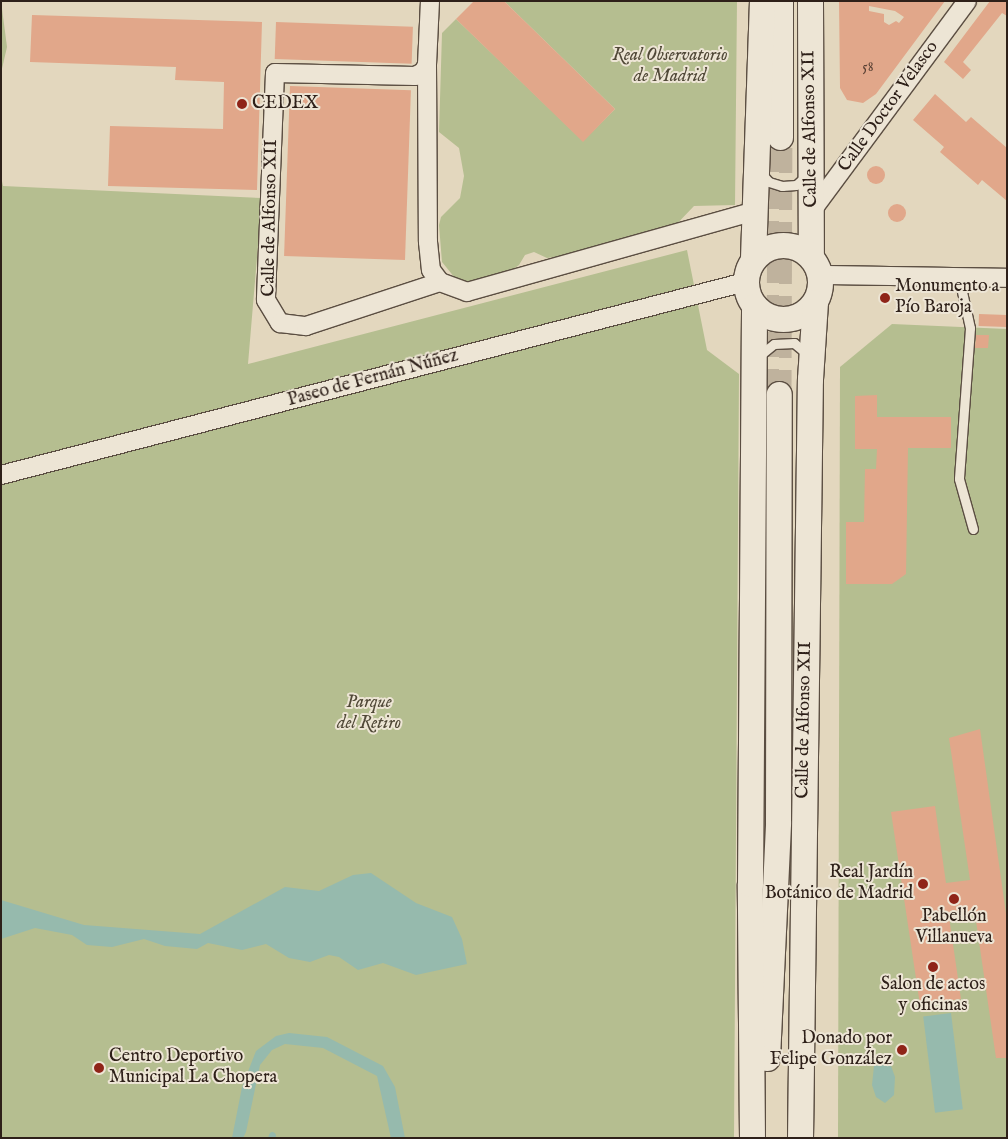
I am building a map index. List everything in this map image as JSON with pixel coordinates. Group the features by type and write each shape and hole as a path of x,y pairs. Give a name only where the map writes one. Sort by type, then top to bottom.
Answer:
{"main road":[{"path":"752,1138 754,306 745,282 753,258 756,211 762,1"},
{"name":"Calle de Alfonso XII","path":"780,1 780,136"},
{"name":"Calle de Alfonso XII","path":"800,1138 811,360 815,302 820,290 815,266 812,212 810,1"},
{"path":"753,258 766,249 781,245 800,249 815,266"},
{"path":"754,306 768,316 783,319 799,315 815,302"},
{"name":"Calle de Alfonso XII","path":"763,1138 778,822 779,394"},
{"name":"Calle de Alfonso XII","path":"778,822 792,1138"}],"street":[{"path":"430,1 427,65 428,242 431,270 440,282 467,292 756,211"},
{"name":"Calle Doctor Velasco","path":"812,212 967,1"},
{"name":"Calle de Alfonso XII","path":"427,65 423,72 415,76 275,73 266,300 280,323 306,326 440,282"},
{"path":"815,266 959,278 1007,278"},
{"name":"Paseo de Fernán Núñez","path":"1,475 745,282"}],"lane":[{"path":"758,170 769,182 785,186 799,183 811,169"},
{"path":"959,278 970,328 958,479 973,529"},
{"path":"753,362 774,344 794,343 804,350 811,360"}],"green space":[{"path":"1,1 7,47 1,73"},
{"name":"Real Observatorio de Madrid","path":"504,1 737,1 735,205 694,206 672,229 557,262 554,257 547,258 534,252 525,255 519,265 505,275 470,283 455,278 442,262 439,225 441,217 460,198 464,176 459,148 439,132 442,33 456,19 583,141 615,109"},
{"name":"Parque del Retiro","path":"1,176 3,186 262,198 248,364 687,250 707,350 739,374 734,1138 1,1138"},
{"name":"Real Jardín Botánico de Madrid","path":"892,324 1007,329 1007,1138 838,1138 840,367"}],"water":[{"path":"371,873 416,903 452,917 462,939 467,964 416,975 383,963 358,970 339,957 329,955 310,962 289,958 266,944 242,950 208,943 197,949 165,946 144,939 112,947 87,945 72,935 35,928 1,939 1,900 84,925 200,934 285,887 319,891 353,875"},
{"path":"951,1013 963,1109 935,1113 923,1016"},
{"path":"289,1033 327,1037 383,1066 395,1087 405,1138 391,1138 377,1076 323,1048 285,1044 272,1050 260,1065 246,1132 243,1138 232,1138 242,1087 256,1051 276,1036"},
{"path":"883,1060 890,1063 895,1077 894,1095 885,1103 876,1097 872,1085 874,1066"}],"building":[{"path":"474,1 504,1 615,109 583,142 456,19"},
{"path":"839,1 945,1 876,94 863,103 847,100 840,88","holes":["869,6 895,11 904,17 899,23 896,21 889,25 884,22 884,14 869,11"]},
{"path":"990,1 1007,1 1007,16 1002,13 963,62 971,70 963,79 944,62"},
{"name":"CEDEX","path":"32,15 262,22 257,190 108,186 110,126 223,129 224,82 175,80 176,67 30,62"},
{"path":"276,22 413,27 412,64 275,59"},
{"path":"290,86 411,90 405,260 284,256"},
{"path":"935,94 966,122 971,117 1007,148 1007,201 982,180 978,185 940,152 944,147 913,120"},
{"path":"876,166 884,171 885,175 880,183 876,184 868,179 867,175 872,167"},
{"path":"897,204 903,207 906,213 903,219 897,222 891,219 888,213 891,207"},
{"path":"979,314 1007,315 1007,327 979,326"},
{"path":"976,335 989,335 988,348 975,348"},
{"path":"877,395 877,417 951,417 951,448 908,448 906,574 892,584 846,584 846,522 864,522 865,469 876,469 877,449 855,449 855,396"},
{"name":"Pabellón Villanueva","path":"980,729 1007,921 1007,1058 996,1058 975,914 949,917 961,999 920,1005 891,812 935,806 946,883 970,880 949,738"}],"tunnel":[{"path":"779,394 780,137"}],"place":[{"name":"CEDEX","path":"242,104"},
{"name":"Monumento a Pío Baroja","path":"885,298"},
{"name":"Real Jardín Botánico de Madrid","path":"923,884"},
{"name":"Pabellón Villanueva","path":"954,899"},
{"name":"Salon de actos y oficinas","path":"933,967"},
{"name":"Donado por Felipe González","path":"902,1050"},
{"name":"Centro Deportivo Municipal La Chopera","path":"99,1068"}]}
